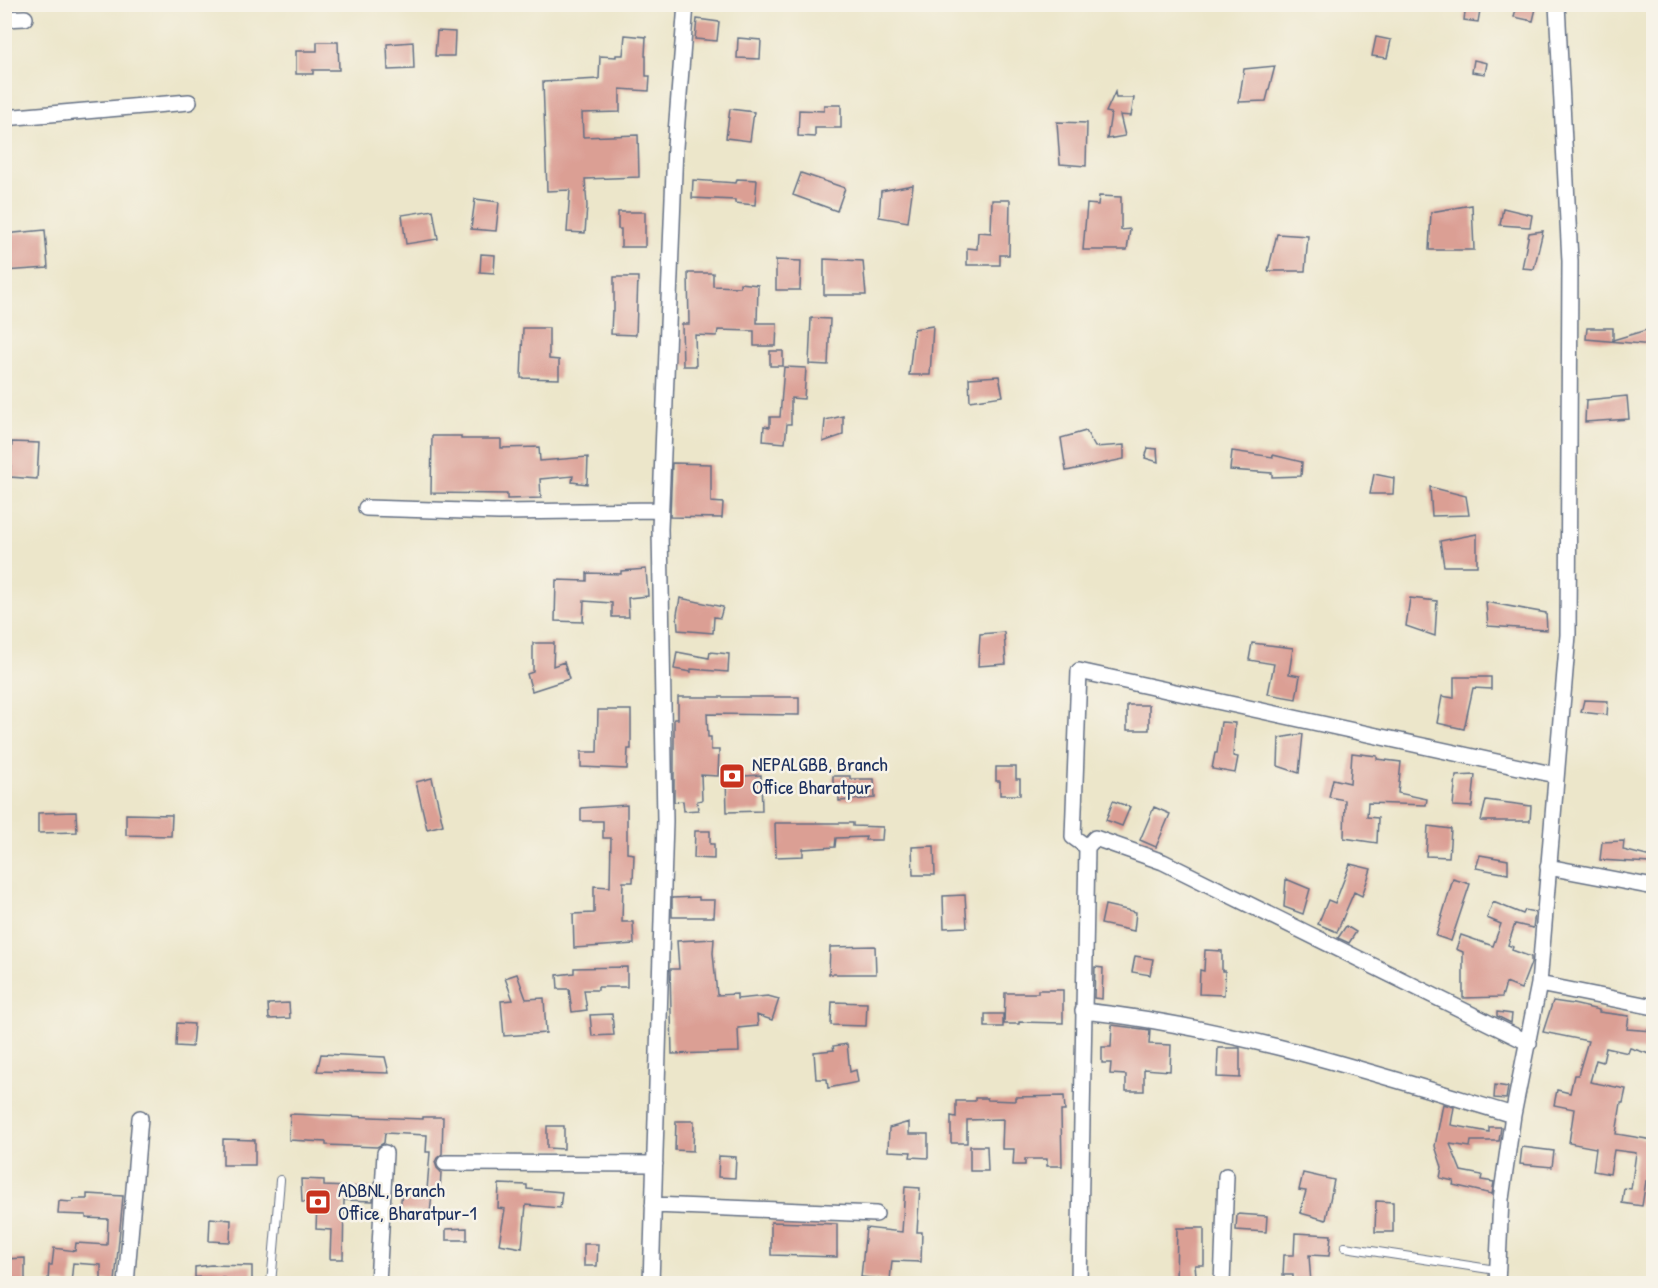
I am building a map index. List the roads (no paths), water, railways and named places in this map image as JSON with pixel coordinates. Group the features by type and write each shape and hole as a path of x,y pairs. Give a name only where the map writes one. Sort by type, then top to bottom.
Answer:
{"street":[{"path":"651,1284 665,821 660,510 675,147 686,4"},
{"path":"1496,1277 1501,1199 1513,1115 1539,984 1568,635 1570,270 1557,4"},
{"path":"4,19 25,18"},
{"path":"4,118 189,102"},
{"path":"366,508 500,512 660,510"},
{"path":"1087,847 1073,837 1079,671 1556,775"},
{"path":"1079,1284 1087,847 1095,838 1163,862 1529,1043"},
{"path":"1548,867 1653,887"},
{"path":"1539,984 1653,1007"},
{"path":"1083,1011 1139,1017 1231,1037 1377,1074 1513,1115"},
{"path":"126,1284 140,1118"},
{"path":"378,1284 386,1153"},
{"path":"445,1163 655,1164"},
{"path":"1222,1284 1226,1176"},
{"path":"653,1205 876,1214"}],"lane":[{"path":"272,1284 280,1180"},
{"path":"1346,1247 1496,1277"}],"place":[{"name":"NEPALGBB, Branch Office Bharatpur","path":"732,776"},
{"name":"ADBNL, Branch Office, Bharatpur-1","path":"318,1202"}]}
